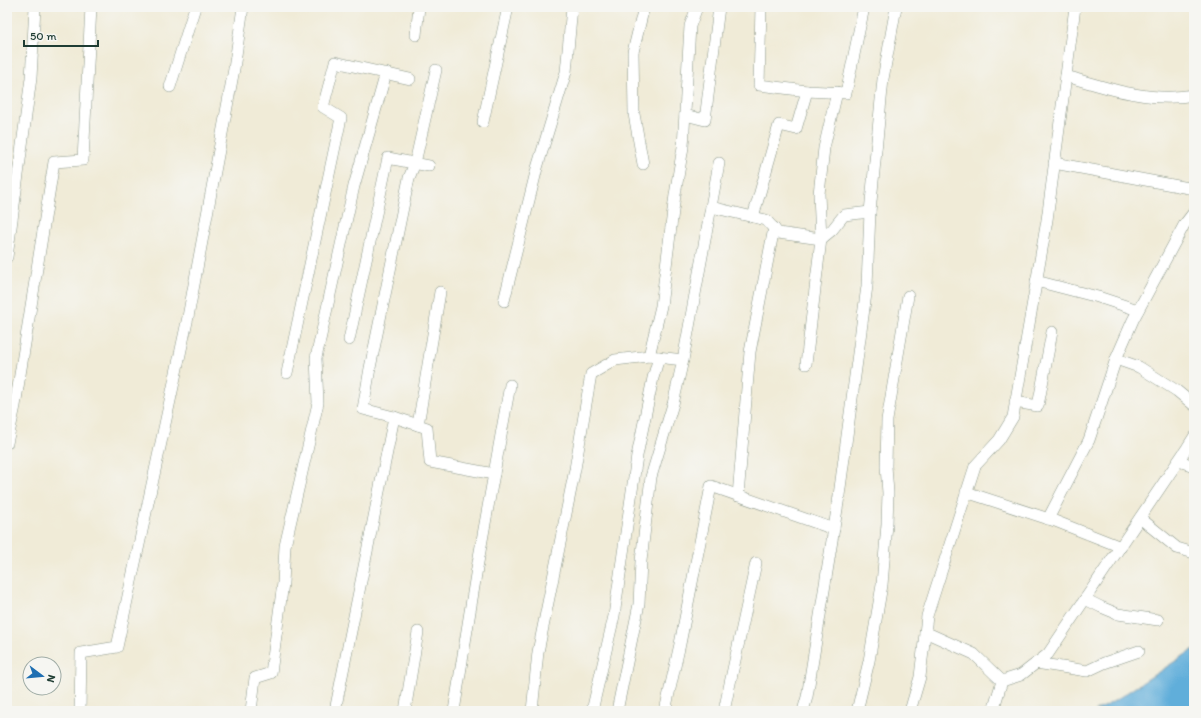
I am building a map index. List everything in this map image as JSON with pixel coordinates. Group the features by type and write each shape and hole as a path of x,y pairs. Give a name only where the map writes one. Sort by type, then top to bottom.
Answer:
{"street":[{"path":"7,257 31,78 35,7"},
{"path":"7,443 15,406 54,162 82,160 91,7"},
{"path":"170,87 195,7"},
{"path":"80,711 81,653 117,647 188,317 234,69 243,7"},
{"path":"416,35 419,7"},
{"path":"483,122 508,7"},
{"path":"504,301 536,168 566,72 572,7"},
{"path":"643,164 634,114 634,52 644,7"},
{"path":"592,711 614,616 637,456 652,378 675,195 683,146 690,26 697,7"},
{"path":"685,115 704,120 719,7"},
{"path":"762,7 759,85 806,91 846,93 858,42 864,7"},
{"path":"803,711 807,697 834,529 867,286 870,212 883,79 896,7"},
{"path":"910,711 920,677 926,616 975,466 1000,440 1013,417 1046,220 1075,7"},
{"path":"287,373 341,118 323,107 334,62 410,79"},
{"path":"436,70 414,163 408,178 363,409 427,428 430,462 494,474"},
{"path":"251,711 255,678 271,673 283,583 285,546 318,403 316,358 354,186 386,73"},
{"path":"1066,76 1114,90 1139,95 1180,98 1194,95"},
{"path":"754,217 779,125 796,129 806,91"},
{"path":"806,364 821,239 819,194 824,148 838,92"},
{"path":"349,340 388,158 429,166"},
{"path":"617,711 639,604 641,560 651,477 673,404 683,360 719,163"},
{"path":"1054,163 1194,189"},
{"path":"711,207 766,220 778,233 821,239 832,230 844,215 870,212"},
{"path":"1048,519 1089,440 1116,359 1138,310 1184,225 1194,212"},
{"path":"738,496 750,352 774,228"},
{"path":"1036,281 1098,297 1138,310"},
{"path":"418,425 440,292"},
{"path":"857,711 869,661 882,585 888,493 886,466 887,420 908,296"},
{"path":"1016,402 1038,406 1052,332"},
{"path":"532,711 538,652 575,470 591,374 614,360 654,357 683,360"},
{"path":"1116,359 1139,367 1177,391 1194,405"},
{"path":"454,711 510,385"},
{"path":"335,711 394,417"},
{"path":"1002,681 1021,675 1048,654 1179,461 1194,436"},
{"path":"1179,461 1194,466"},
{"path":"665,711 680,644 711,486 834,529"},
{"path":"966,492 1048,519 1121,547"},
{"path":"1140,518 1177,548 1194,553"},
{"path":"724,711 756,563"},
{"path":"1085,599 1118,614 1158,620"},
{"path":"405,711 418,632"},
{"path":"925,632 974,654 1002,681"},
{"path":"1036,663 1087,672 1104,663 1139,651"},
{"path":"993,711 1002,681"}],"water":[{"path":"1194,649 1194,711 1095,711 1111,703"}]}
